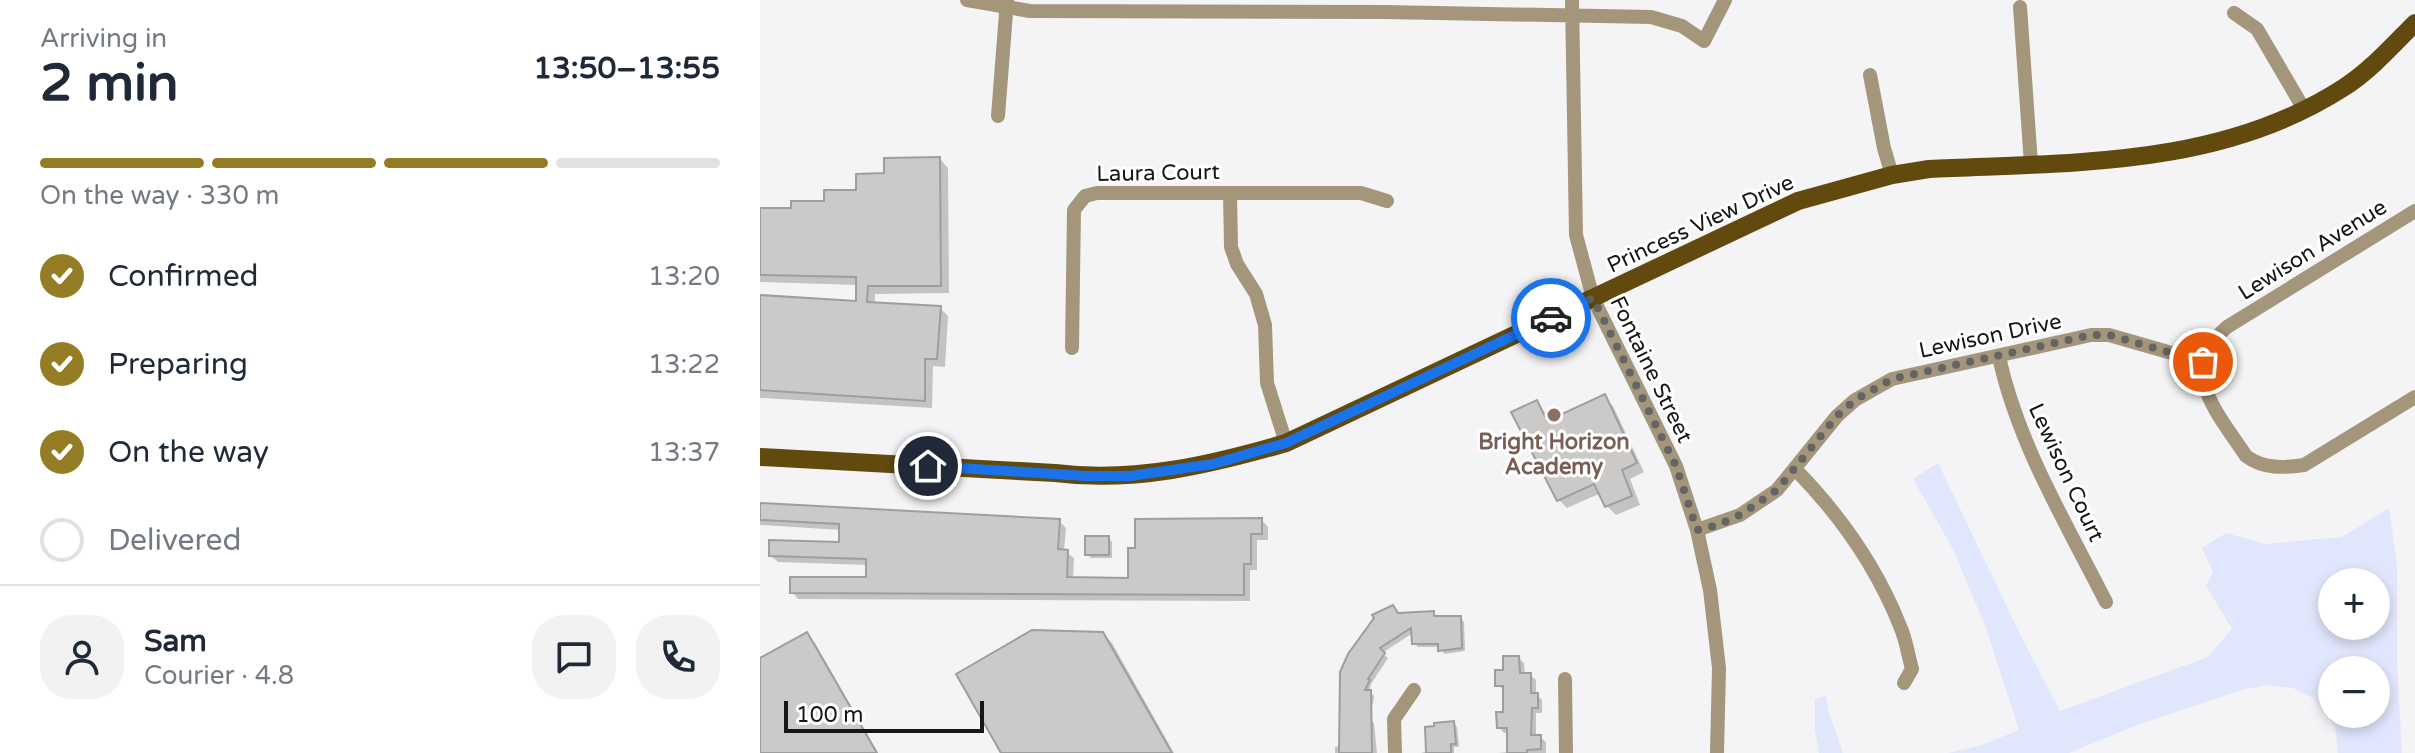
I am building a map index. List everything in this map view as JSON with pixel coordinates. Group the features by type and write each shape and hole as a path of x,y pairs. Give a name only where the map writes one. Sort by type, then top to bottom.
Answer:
{"main road":[{"name":"Princess View Drive","path":"760,457 1085,476 1130,476 1213,464 1286,443 1798,201 1892,175 1929,169 2162,155 2222,142 2274,125 2345,87 2381,58 2415,23"}],"street":[{"path":"967,0 1007,3 1030,11 1385,6 1572,8 1651,17 1682,26 1704,41 1725,0"},
{"path":"998,116 1007,3"},
{"path":"2020,7 2031,164"},
{"name":"Fontaine Street","path":"1572,8 1576,235 1593,298 1676,466 1697,530 1710,590 1719,668 1717,753"},
{"path":"2234,13 2257,29 2305,111"},
{"path":"1870,75 1892,175"},
{"name":"Laura Court","path":"1072,348 1074,210 1080,199 1097,193 1361,193 1387,201"},
{"path":"1230,193 1231,247 1237,264 1256,294 1265,325 1267,383 1286,443"},
{"name":"Lewison Avenue","path":"2203,362 2213,339 2227,327 2415,211"},
{"name":"Lewison Drive","path":"1697,530 1740,515 1777,490 1837,416 1855,400 1892,379 2091,335 2109,335 2203,362"},
{"name":"Lewison Court","path":"1999,357 2006,392 2019,427 2106,602"},
{"path":"2203,362 2202,378 2206,394 2246,456 2254,462 2283,469 2304,465 2415,397"},
{"path":"1796,470 1829,504 1875,576 1901,628 1912,669 1904,683"},
{"path":"1565,679 1566,753"},
{"path":"1395,753 1394,719 1414,690"}],"shaded area":[{"path":"1938,463 2060,711 2208,657 2232,629 2206,586 2213,572 2202,548 2226,533 2265,544 2342,537 2389,508 2397,565 2397,663 2402,753 2338,753 2335,728 2390,728 2390,656 2318,656 2318,704 2313,698 2293,688 2269,685 2242,690 2140,724 2069,753 1948,753 1982,745 2019,730 1986,628 1953,549 1913,479"},
{"path":"1826,696 1843,753 1819,753 1815,699"}],"building":[{"path":"940,157 941,286 868,286 867,302 941,306 937,359 925,359 925,401 760,390 760,295 856,301 856,277 760,275 760,208 791,208 791,201 824,201 824,190 856,190 856,174 884,173 884,158"},
{"path":"1605,394 1637,463 1622,470 1632,496 1605,507 1594,484 1557,501 1511,412 1537,400 1547,421"},
{"path":"760,503 1060,519 1058,549 1068,550 1067,577 1128,578 1128,548 1135,548 1135,519 1262,518 1262,534 1251,534 1251,564 1244,564 1244,595 790,593 790,577 866,577 866,559 769,556 769,540 839,542 839,524 760,520"},
{"path":"1085,536 1109,536 1109,555 1085,555"},
{"path":"1393,605 1398,613 1434,611 1434,616 1461,616 1462,648 1438,651 1438,644 1412,644 1411,628 1380,648 1385,653 1368,679 1365,690 1371,690 1372,753 1339,753 1340,672 1348,654 1374,618 1372,615"},
{"path":"1032,630 1103,632 1172,753 1001,753 956,674"},
{"path":"807,632 877,753 760,753 760,658"},
{"path":"1503,656 1519,656 1520,673 1531,673 1531,693 1538,693 1538,708 1532,708 1531,735 1541,735 1541,749 1507,753 1507,728 1497,728 1496,712 1503,712 1503,686 1495,686 1495,670 1503,670"},
{"path":"1454,721 1456,744 1451,744 1451,753 1426,753 1425,727"}],"way so far":[{"path":"1551,318 1593,298 1676,466 1697,530 1740,515 1777,490 1837,416 1855,400 1892,379 2091,335 2109,335 2203,362"}],"place":[{"name":"Bright Horizon Academy","path":"1554,415"}],"route":[{"path":"928,466 1130,476 1213,464 1286,443 1551,318"}]}
